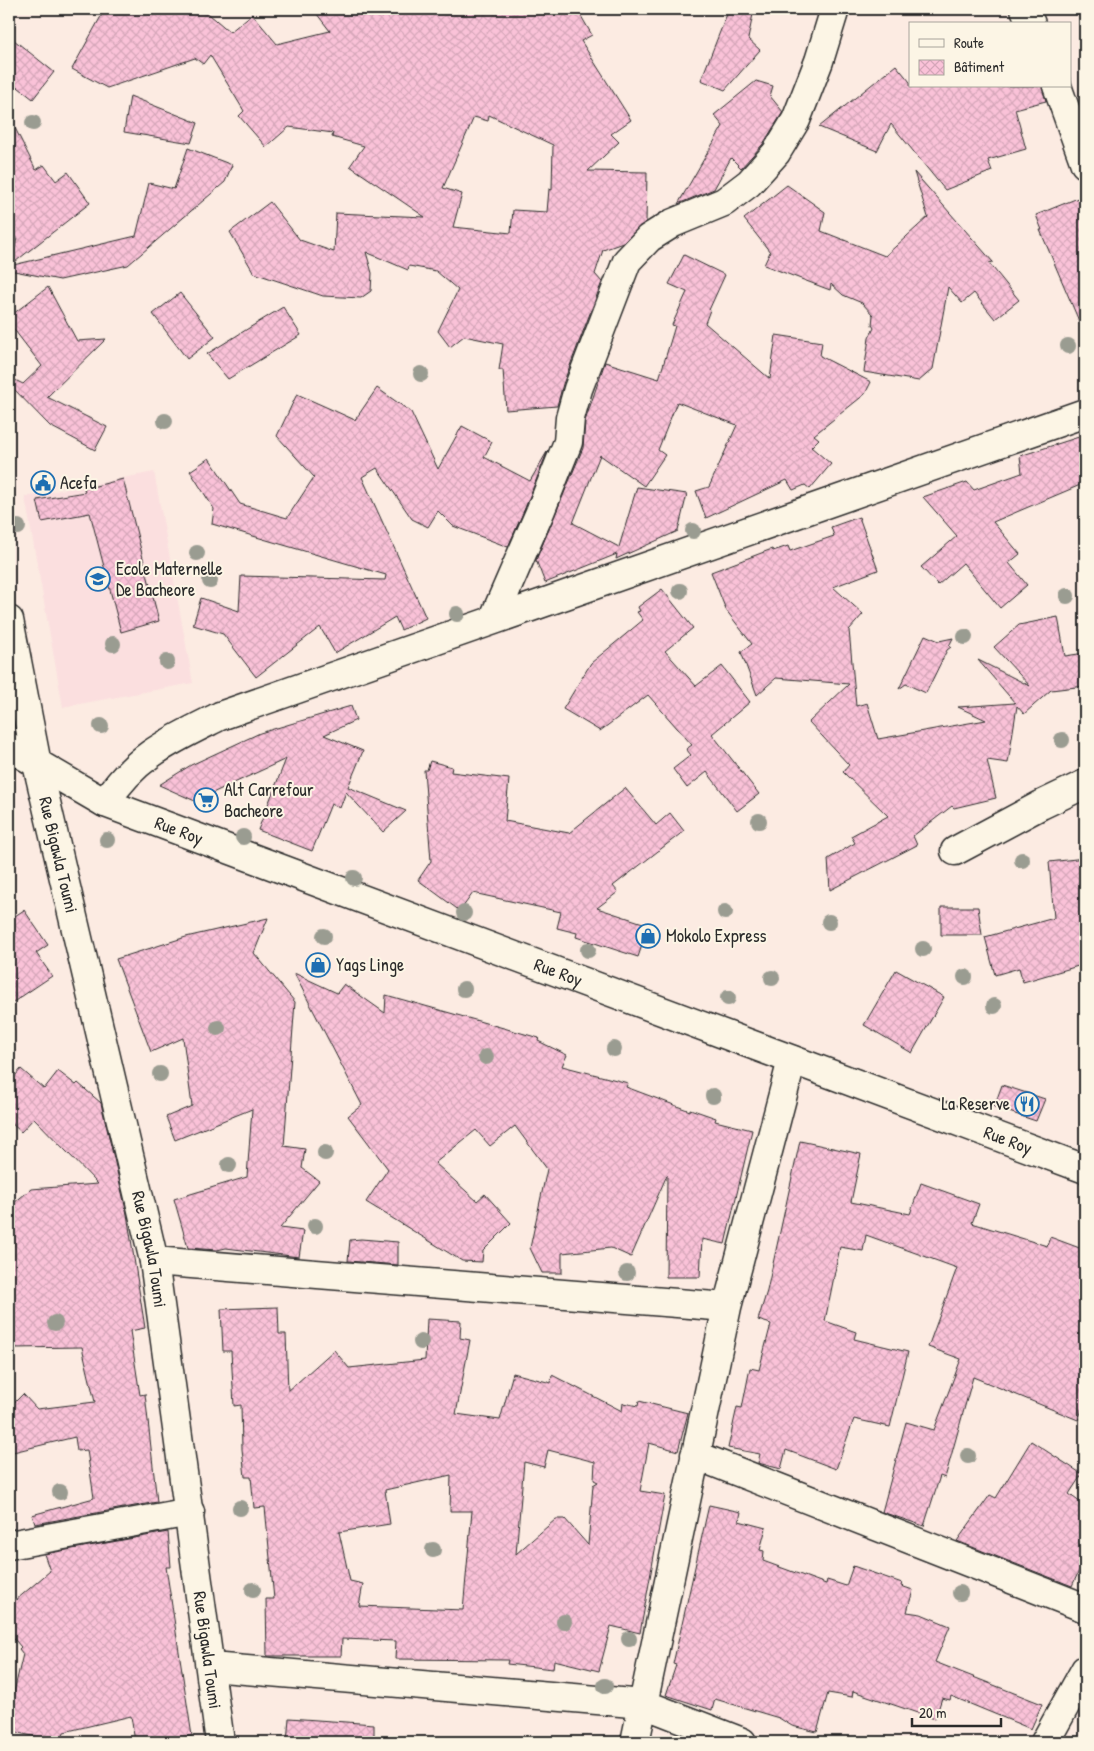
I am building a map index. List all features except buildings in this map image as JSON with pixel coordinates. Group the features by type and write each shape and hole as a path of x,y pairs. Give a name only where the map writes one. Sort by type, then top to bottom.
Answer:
{"street":[{"path":"493,620 568,442 570,418 578,390 627,261 650,238 673,223 724,202 750,182 776,153 799,112 819,62 835,9"},
{"path":"1025,9 1030,22"},
{"path":"1068,94 1085,164"},
{"path":"104,804 118,783 134,766 161,745 220,716 1085,413"},
{"name":"Rue Bigawla Toumi","path":"9,620 37,764 154,1261 190,1512 220,1742"},
{"name":"Rue Roy","path":"9,747 104,804 1085,1168"},
{"path":"955,851 1085,784"},
{"path":"635,1742 727,1308 792,1060"},
{"path":"154,1261 727,1308"},
{"path":"695,1455 1085,1608"},
{"path":"9,1546 190,1512"},
{"path":"211,1667 644,1704 742,1742"},
{"path":"1045,1742 1085,1670"}],"shaded area":[{"path":"154,472 193,683 63,707 25,497"}],"place":[{"name":"Acefa","path":"43,483"},
{"name":"Ecole Maternelle De Bacheore","path":"98,579"},
{"name":"Alt Carrefour Bacheore","path":"206,800"},
{"name":"Mokolo Express","path":"648,936"},
{"name":"Yags Linge","path":"318,965"},
{"name":"La Reserve","path":"1027,1104"}]}
